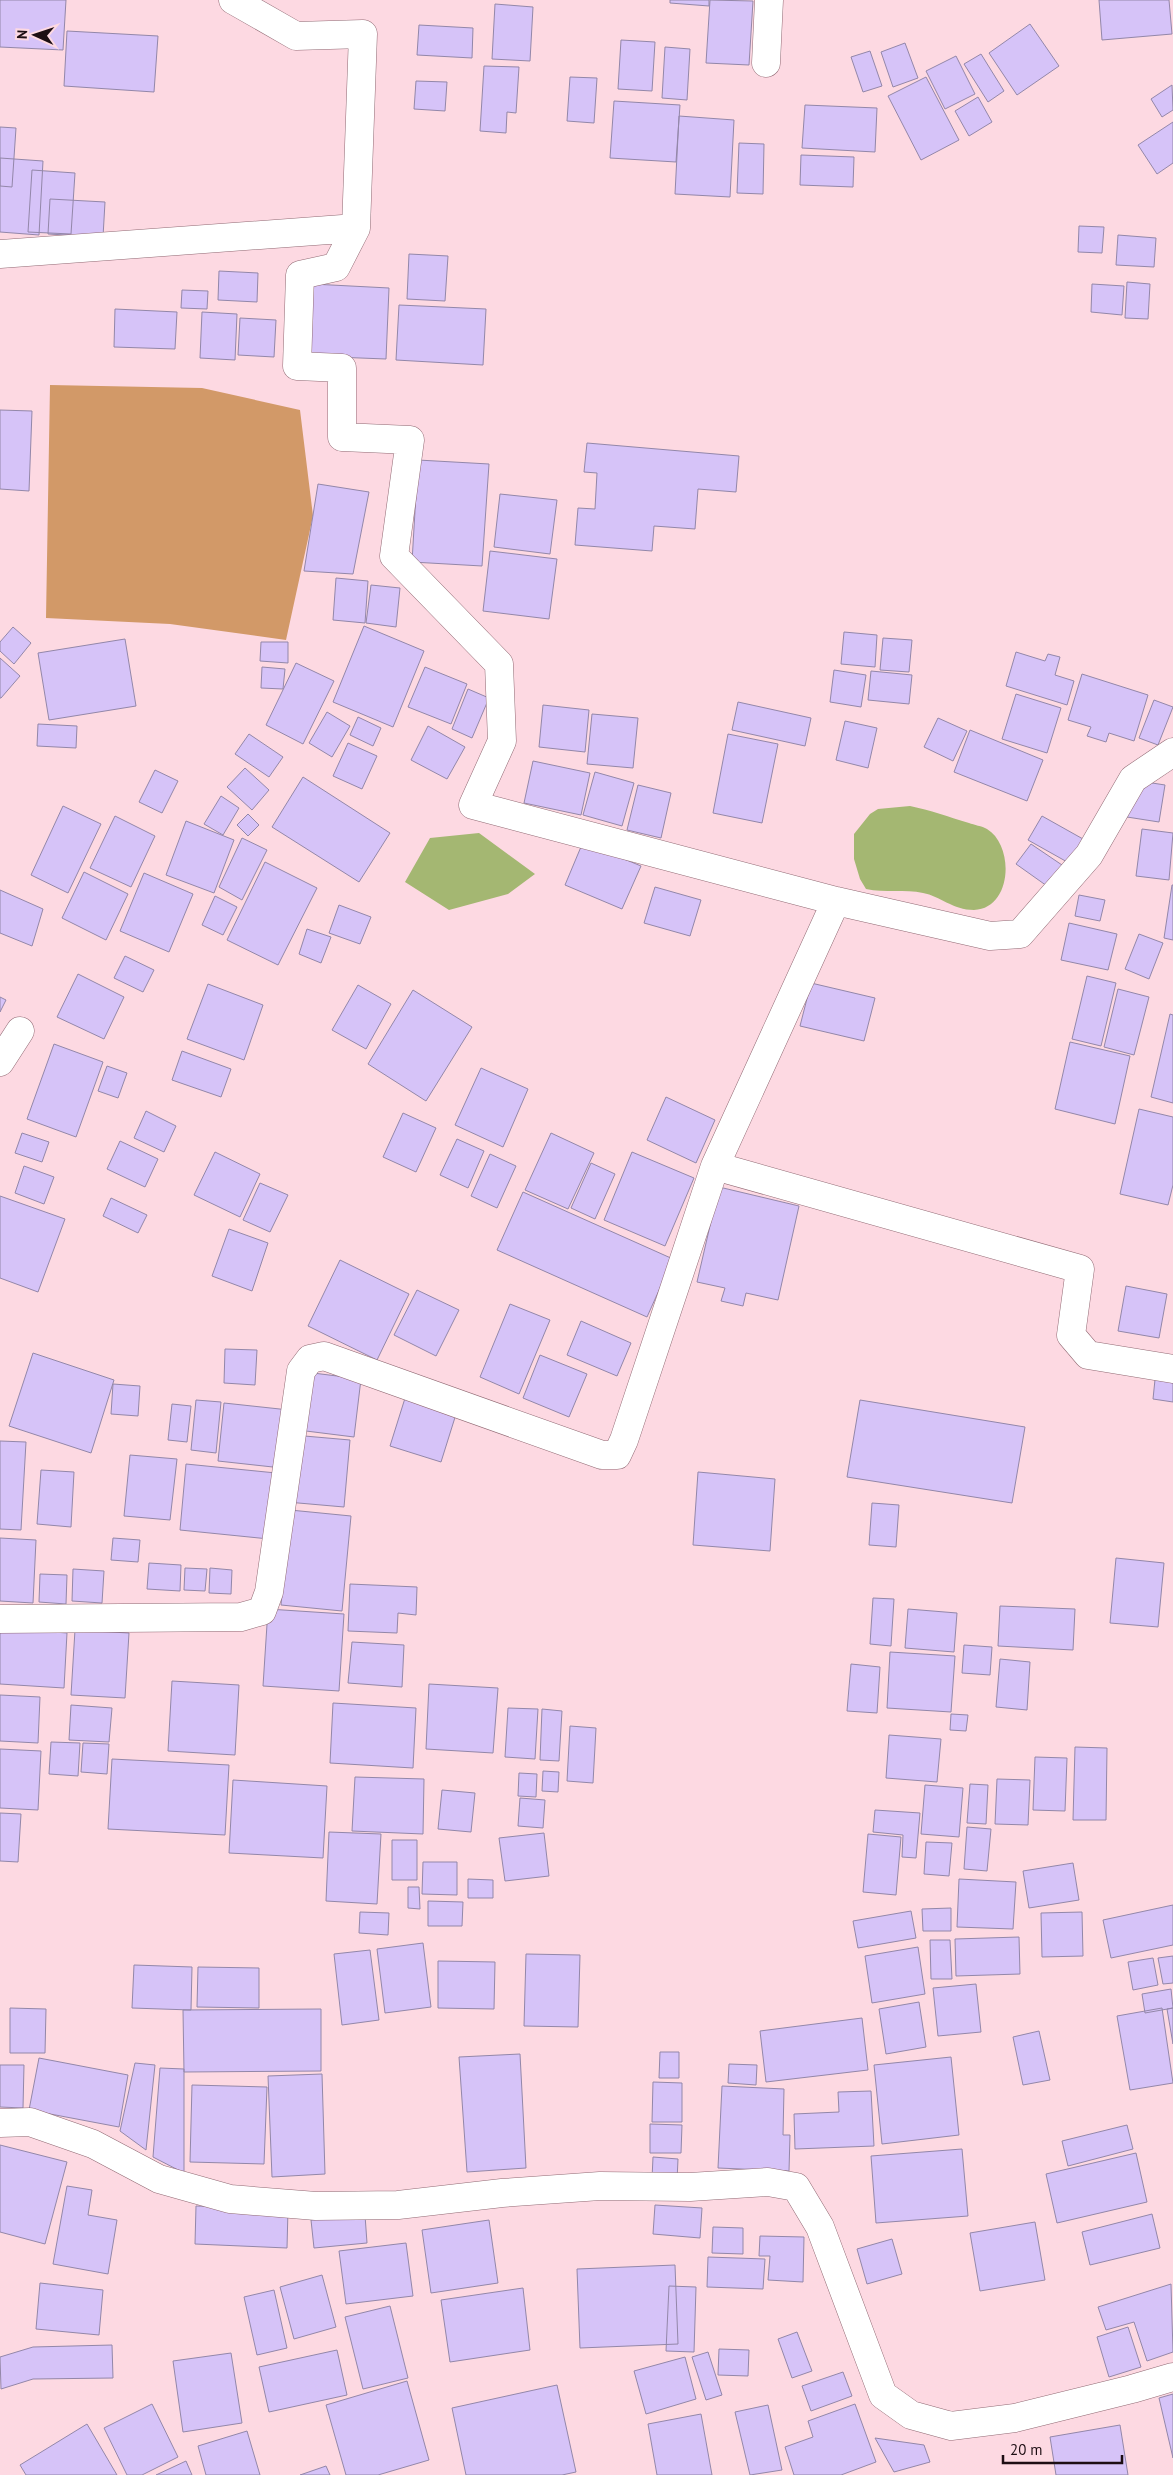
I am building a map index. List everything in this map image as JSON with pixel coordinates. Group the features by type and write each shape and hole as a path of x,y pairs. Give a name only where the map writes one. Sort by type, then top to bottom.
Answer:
{"street":[{"path":"233,0 296,36 363,34 356,228 336,267 300,275 297,366 342,368 342,436 410,440 394,556 499,664 502,741 473,805 836,901 990,936 1020,934 1089,855 1133,779 1173,752"},
{"path":"766,63 769,0"},
{"path":"0,254 356,228"},
{"path":"0,1619 241,1616 262,1611 269,1592 301,1371 310,1359 324,1356 602,1456 617,1455 624,1440 715,1166 836,901"},
{"path":"0,1062 20,1031"},
{"path":"715,1166 1080,1269 1071,1335 1088,1355 1173,1369"},
{"path":"0,2123 30,2122 93,2144 159,2179 230,2199 287,2204 316,2206 398,2205 502,2193 600,2186 690,2187 768,2182 796,2188 820,2227 883,2395 911,2414 951,2426 1015,2418 1173,2377"}],"shaded area":[{"path":"50,385 202,388 300,410 313,516 286,640 170,624 46,618"},
{"path":"910,806 983,827 996,837 1002,849 1005,862 1005,876 1002,888 996,899 987,907 974,910 966,909 923,893 866,889 860,879 854,859 854,834 870,814 878,809"},
{"path":"479,833 535,874 508,894 449,910 405,882 430,838"}],"building":[{"path":"0,0 66,0 63,50 0,47"},
{"path":"670,0 709,0 709,6 670,3"},
{"path":"710,0 753,1 749,65 706,63"},
{"path":"1099,0 1169,0 1172,34 1102,40"},
{"path":"495,4 533,7 530,61 492,59"},
{"path":"1030,24 1059,66 1017,95 989,53"},
{"path":"419,25 473,28 472,58 417,55"},
{"path":"67,31 158,36 154,92 64,86"},
{"path":"621,40 655,42 652,91 618,89"},
{"path":"905,43 918,78 893,87 881,52"},
{"path":"665,47 690,49 687,100 662,98"},
{"path":"870,51 882,86 863,92 851,57"},
{"path":"981,54 1004,91 988,102 964,64"},
{"path":"956,56 975,94 945,109 926,71"},
{"path":"484,66 519,67 516,113 507,112 506,133 480,131"},
{"path":"570,77 597,78 594,123 567,121"},
{"path":"926,77 959,140 921,160 888,96"},
{"path":"416,81 447,82 445,111 414,109"},
{"path":"1172,85 1173,110 1162,117 1151,99"},
{"path":"978,97 992,122 969,136 955,111"},
{"path":"614,101 680,105 676,162 610,158"},
{"path":"805,105 877,108 875,152 802,148"},
{"path":"679,116 734,120 730,197 675,194"},
{"path":"1173,122 1173,163 1157,174 1138,145"},
{"path":"0,127 16,128 12,187 0,186"},
{"path":"739,143 764,144 763,194 737,193"},
{"path":"801,155 854,157 853,187 800,185"},
{"path":"0,158 43,161 39,235 0,232"},
{"path":"32,170 75,173 71,234 28,232"},
{"path":"50,199 105,202 103,237 48,234"},
{"path":"1079,226 1104,227 1102,253 1078,252"},
{"path":"1118,235 1156,238 1154,267 1116,265"},
{"path":"409,254 448,256 445,301 407,299"},
{"path":"219,271 258,273 257,302 218,300"},
{"path":"1127,282 1150,284 1148,319 1125,318"},
{"path":"312,284 389,288 386,359 309,356"},
{"path":"1092,284 1124,286 1122,315 1091,312"},
{"path":"182,290 208,291 207,309 181,308"},
{"path":"399,305 486,309 483,365 396,360"},
{"path":"115,309 177,312 175,349 114,347"},
{"path":"202,312 237,314 235,360 200,358"},
{"path":"240,318 276,320 274,357 238,355"},
{"path":"0,410 32,411 29,491 0,489"},
{"path":"587,443 739,456 736,492 698,489 695,529 654,526 652,551 575,545 578,508 595,509 597,473 584,472"},
{"path":"418,460 489,464 482,566 412,562"},
{"path":"318,484 369,492 353,574 304,571"},
{"path":"500,494 557,500 550,554 494,547"},
{"path":"490,551 557,559 549,619 483,611"},
{"path":"336,578 368,581 365,623 333,620"},
{"path":"371,585 400,588 396,627 366,623"},
{"path":"364,626 424,651 393,727 333,702"},
{"path":"13,627 31,643 14,664 0,651 0,642"},
{"path":"844,632 877,635 875,667 841,664"},
{"path":"883,638 912,640 909,672 880,670"},
{"path":"125,639 136,706 49,720 38,653"},
{"path":"261,642 288,642 288,663 260,661"},
{"path":"1016,652 1045,661 1048,654 1060,657 1055,675 1074,681 1067,705 1006,686"},
{"path":"0,658 20,676 1,698 0,698"},
{"path":"296,663 334,681 303,744 266,725"},
{"path":"262,667 285,669 283,689 261,688"},
{"path":"425,667 467,684 451,724 408,707"},
{"path":"834,670 866,675 861,707 830,702"},
{"path":"871,671 912,675 909,704 868,700"},
{"path":"1082,674 1148,695 1134,741 1109,733 1106,742 1087,736 1091,727 1068,720"},
{"path":"468,689 489,698 472,738 452,729"},
{"path":"1016,694 1061,708 1047,753 1002,739"},
{"path":"1154,700 1173,707 1158,745 1139,738"},
{"path":"738,702 811,718 805,746 732,730"},
{"path":"543,705 589,710 585,752 539,747"},
{"path":"327,712 350,726 332,757 309,743"},
{"path":"592,714 638,718 633,768 587,764"},
{"path":"358,717 381,728 373,746 350,735"},
{"path":"938,718 967,731 953,761 924,747"},
{"path":"845,721 877,728 868,768 836,760"},
{"path":"38,724 77,726 76,748 37,746"},
{"path":"428,726 465,747 447,779 411,760"},
{"path":"970,730 1043,760 1027,801 954,772"},
{"path":"249,734 283,757 269,777 235,754"},
{"path":"728,734 778,744 762,823 713,813"},
{"path":"348,743 377,756 362,789 333,776"},
{"path":"533,761 590,773 581,815 524,803"},
{"path":"245,768 269,790 252,810 227,787"},
{"path":"155,770 178,781 162,813 139,802"},
{"path":"595,772 634,783 622,826 583,815"},
{"path":"303,777 390,833 359,882 272,827"},
{"path":"1133,780 1165,785 1159,822 1127,817"},
{"path":"638,785 671,793 661,838 627,830"},
{"path":"221,796 239,808 223,835 204,824"},
{"path":"63,806 101,824 68,893 31,875"},
{"path":"248,814 259,825 248,836 237,825"},
{"path":"115,816 155,836 131,887 90,868"},
{"path":"1042,816 1083,839 1069,863 1028,840"},
{"path":"186,821 234,840 214,893 166,875"},
{"path":"1142,829 1173,833 1169,880 1136,876"},
{"path":"242,838 267,850 242,900 219,887"},
{"path":"583,842 641,866 622,909 565,885"},
{"path":"1031,844 1062,865 1047,886 1016,864"},
{"path":"265,862 317,888 278,965 227,940"},
{"path":"84,872 128,894 106,940 62,918"},
{"path":"144,873 193,894 169,952 120,931"},
{"path":"1173,885 1173,940 1164,938"},
{"path":"655,887 701,900 690,936 644,923"},
{"path":"0,890 43,909 32,946 0,933"},
{"path":"1079,895 1105,900 1100,921 1075,916"},
{"path":"215,896 237,907 223,935 202,925"},
{"path":"339,905 371,917 360,944 329,933"},
{"path":"1069,923 1117,934 1108,970 1061,960"},
{"path":"307,929 331,937 321,963 299,954"},
{"path":"1139,934 1163,943 1149,979 1125,969"},
{"path":"125,956 154,970 143,992 114,978"},
{"path":"78,974 124,997 104,1039 57,1017"},
{"path":"1087,976 1116,983 1101,1046 1072,1039"},
{"path":"811,983 875,998 864,1041 800,1026"},
{"path":"208,984 263,1005 244,1060 187,1039"},
{"path":"358,985 391,1004 366,1049 332,1030"},
{"path":"1118,989 1149,997 1134,1055 1104,1047"},
{"path":"413,990 472,1027 426,1101 368,1064"},
{"path":"0,997 6,1000 0,1012"},
{"path":"1170,1014 1173,1015 1173,1103 1151,1097"},
{"path":"1070,1042 1130,1056 1115,1124 1055,1109"},
{"path":"54,1044 103,1062 76,1137 27,1119"},
{"path":"182,1051 231,1069 221,1097 172,1080"},
{"path":"107,1066 127,1073 118,1098 98,1091"},
{"path":"481,1068 528,1089 503,1147 455,1125"},
{"path":"666,1097 715,1120 696,1163 647,1140"},
{"path":"1139,1109 1173,1117 1173,1185 1168,1205 1120,1194"},
{"path":"146,1111 176,1126 164,1152 134,1138"},
{"path":"403,1113 436,1128 416,1172 383,1157"},
{"path":"22,1133 49,1142 42,1162 15,1153"},
{"path":"551,1133 594,1153 568,1209 525,1190"},
{"path":"457,1139 484,1151 468,1188 440,1175"},
{"path":"120,1141 158,1159 145,1187 107,1169"},
{"path":"215,1152 260,1174 240,1217 194,1195"},
{"path":"632,1152 694,1178 665,1246 604,1220"},
{"path":"490,1154 516,1166 497,1208 471,1196"},
{"path":"591,1163 615,1174 595,1219 571,1208"},
{"path":"24,1166 54,1177 44,1204 15,1193"},
{"path":"260,1183 288,1195 270,1232 243,1220"},
{"path":"719,1187 799,1206 778,1300 746,1293 743,1306 721,1301 725,1288 697,1282"},
{"path":"523,1192 673,1259 647,1317 497,1250"},
{"path":"0,1196 65,1219 38,1292 0,1278"},
{"path":"111,1198 147,1215 138,1233 103,1216"},
{"path":"229,1229 268,1243 252,1291 212,1276"},
{"path":"340,1260 409,1294 377,1360 308,1326"},
{"path":"1126,1286 1167,1294 1159,1338 1118,1331"},
{"path":"417,1290 459,1310 436,1356 394,1335"},
{"path":"510,1304 550,1320 519,1394 480,1377"},
{"path":"581,1321 631,1343 617,1376 567,1355"},
{"path":"225,1349 257,1350 255,1385 224,1383"},
{"path":"33,1353 114,1380 91,1453 9,1426"},
{"path":"540,1355 587,1374 569,1417 523,1398"},
{"path":"1156,1370 1173,1372 1173,1402 1153,1399"},
{"path":"313,1373 361,1379 354,1437 306,1431"},
{"path":"113,1384 140,1386 138,1416 111,1414"},
{"path":"406,1395 457,1411 441,1462 390,1446"},
{"path":"196,1400 221,1402 216,1453 191,1450"},
{"path":"860,1400 1025,1427 1012,1503 847,1477"},
{"path":"224,1403 289,1410 282,1468 218,1461"},
{"path":"172,1404 191,1406 187,1442 168,1440"},
{"path":"293,1435 350,1440 344,1507 287,1502"},
{"path":"0,1441 26,1442 21,1530 0,1529"},
{"path":"130,1455 177,1459 170,1520 124,1516"},
{"path":"186,1464 276,1473 269,1539 180,1530"},
{"path":"41,1470 74,1472 71,1527 37,1524"},
{"path":"698,1472 775,1479 770,1551 693,1545"},
{"path":"872,1503 899,1505 896,1547 869,1545"},
{"path":"290,1510 351,1516 342,1611 281,1605"},
{"path":"0,1538 36,1540 33,1603 0,1601"},
{"path":"113,1538 140,1540 138,1562 111,1560"},
{"path":"1116,1558 1164,1563 1158,1627 1110,1623"},
{"path":"149,1563 181,1565 180,1591 147,1589"},
{"path":"185,1568 207,1569 205,1591 184,1590"},
{"path":"210,1568 232,1570 231,1594 209,1593"},
{"path":"73,1569 104,1571 102,1603 72,1601"},
{"path":"40,1574 67,1575 66,1604 39,1602"},
{"path":"350,1584 417,1587 416,1615 398,1613 397,1633 348,1631"},
{"path":"873,1598 894,1599 891,1646 870,1644"},
{"path":"1000,1606 1075,1609 1073,1650 998,1646"},
{"path":"268,1609 344,1614 339,1691 263,1686"},
{"path":"908,1609 957,1613 954,1652 905,1648"},
{"path":"0,1628 67,1633 64,1688 0,1684"},
{"path":"75,1630 129,1633 125,1698 71,1695"},
{"path":"352,1642 404,1645 402,1687 348,1683"},
{"path":"964,1645 992,1647 990,1675 962,1673"},
{"path":"890,1652 955,1656 951,1712 887,1708"},
{"path":"1000,1659 1030,1662 1027,1710 996,1707"},
{"path":"851,1664 880,1667 877,1713 847,1711"},
{"path":"172,1681 239,1685 235,1755 168,1751"},
{"path":"429,1684 498,1688 493,1753 426,1749"},
{"path":"0,1695 40,1697 38,1743 0,1741"},
{"path":"333,1703 416,1708 413,1768 330,1763"},
{"path":"71,1705 112,1708 109,1742 69,1740"},
{"path":"508,1708 538,1709 535,1759 505,1757"},
{"path":"542,1709 562,1711 559,1761 540,1760"},
{"path":"951,1714 968,1715 966,1731 950,1730"},
{"path":"570,1726 596,1728 593,1783 567,1781"},
{"path":"889,1735 941,1739 937,1782 886,1778"},
{"path":"51,1742 80,1743 78,1776 49,1774"},
{"path":"83,1743 109,1744 107,1774 81,1772"},
{"path":"1075,1747 1107,1748 1106,1820 1073,1820"},
{"path":"0,1749 41,1751 38,1810 0,1808"},
{"path":"1035,1757 1067,1758 1065,1811 1033,1810"},
{"path":"112,1759 229,1765 225,1835 108,1829"},
{"path":"543,1771 559,1772 558,1792 542,1791"},
{"path":"519,1773 537,1774 536,1797 518,1796"},
{"path":"355,1777 424,1779 423,1834 352,1831"},
{"path":"997,1779 1030,1780 1028,1825 995,1824"},
{"path":"233,1780 327,1786 323,1858 229,1853"},
{"path":"970,1784 988,1785 986,1824 967,1823"},
{"path":"925,1785 963,1788 959,1837 921,1834"},
{"path":"442,1790 475,1793 471,1832 438,1829"},
{"path":"520,1798 545,1800 543,1828 518,1826"},
{"path":"875,1810 920,1813 916,1858 902,1857 903,1835 873,1832"},
{"path":"0,1813 21,1814 18,1862 0,1861"},
{"path":"967,1827 991,1829 987,1871 964,1869"},
{"path":"329,1832 381,1834 377,1904 326,1901"},
{"path":"544,1833 549,1876 505,1881 499,1838"},
{"path":"868,1834 901,1837 896,1895 863,1892"},
{"path":"392,1840 417,1840 417,1880 392,1880"},
{"path":"926,1842 952,1843 949,1876 924,1874"},
{"path":"423,1862 457,1862 457,1895 422,1894"},
{"path":"1073,1863 1079,1900 1029,1908 1023,1871"},
{"path":"468,1879 493,1880 493,1898 468,1898"},
{"path":"959,1879 1016,1882 1013,1929 957,1927"},
{"path":"408,1887 419,1887 420,1909 408,1908"},
{"path":"428,1901 463,1902 462,1926 428,1926"},
{"path":"1173,1905 1173,1945 1111,1958 1103,1920"},
{"path":"951,1908 951,1931 923,1931 922,1909"},
{"path":"911,1911 916,1938 858,1948 853,1921"},
{"path":"360,1912 389,1913 388,1935 359,1933"},
{"path":"1082,1912 1083,1956 1042,1957 1041,1913"},
{"path":"1019,1937 1020,1974 956,1976 955,1939"},
{"path":"930,1940 950,1940 952,1979 931,1979"},
{"path":"423,1943 431,2007 385,2013 377,1949"},
{"path":"918,1947 925,1994 872,2003 865,1956"},
{"path":"370,1950 379,2020 342,2025 334,1954"},
{"path":"526,1954 580,1955 578,2027 524,2026"},
{"path":"1173,1956 1173,1983 1163,1984 1158,1958"},
{"path":"1153,1958 1158,1985 1133,1990 1128,1962"},
{"path":"438,1961 495,1962 494,2009 438,2008"},
{"path":"134,1965 192,1967 191,2010 132,2008"},
{"path":"198,1967 259,1968 259,2008 197,2007"},
{"path":"976,1984 981,2032 938,2036 933,1988"},
{"path":"1171,1989 1173,2008 1145,2013 1142,1994"},
{"path":"919,2002 926,2047 886,2054 879,2009"},
{"path":"10,2008 46,2009 45,2053 10,2053"},
{"path":"1162,2008 1173,2083 1130,2090 1117,2016"},
{"path":"1173,2008 1173,2044 1167,2009"},
{"path":"321,2009 321,2071 184,2072 183,2010"},
{"path":"862,2018 868,2070 766,2082 760,2031"},
{"path":"1039,2031 1050,2080 1023,2085 1013,2037"},
{"path":"660,2052 679,2052 679,2078 659,2078"},
{"path":"520,2054 526,2168 467,2172 459,2057"},
{"path":"951,2057 959,2135 882,2144 874,2065"},
{"path":"39,2058 128,2075 119,2127 29,2110"},
{"path":"135,2063 155,2065 146,2150 120,2131"},
{"path":"729,2064 757,2065 756,2085 728,2083"},
{"path":"0,2065 24,2065 23,2108 0,2107"},
{"path":"160,2068 184,2069 184,2173 153,2157"},
{"path":"322,2074 325,2174 272,2177 268,2076"},
{"path":"653,2082 682,2083 682,2122 652,2122"},
{"path":"192,2085 267,2087 264,2164 190,2162"},
{"path":"722,2086 784,2089 783,2135 790,2135 789,2171 718,2168"},
{"path":"871,2091 874,2146 795,2149 794,2114 839,2112 838,2092"},
{"path":"650,2124 682,2125 681,2153 650,2153"},
{"path":"1127,2125 1133,2149 1068,2166 1062,2141"},
{"path":"0,2145 67,2162 45,2244 0,2232"},
{"path":"962,2149 968,2216 876,2223 871,2156"},
{"path":"1136,2153 1147,2202 1057,2223 1046,2174"},
{"path":"653,2157 678,2159 677,2181 652,2179"},
{"path":"67,2186 92,2190 88,2215 117,2220 108,2274 53,2264"},
{"path":"655,2205 702,2208 700,2238 653,2234"},
{"path":"196,2206 288,2209 287,2248 195,2244"},
{"path":"1152,2214 1160,2248 1090,2265 1082,2232"},
{"path":"365,2215 367,2243 314,2248 311,2220"},
{"path":"489,2220 498,2283 431,2293 422,2230"},
{"path":"1035,2222 1045,2280 980,2291 970,2233"},
{"path":"713,2227 743,2228 743,2254 712,2253"},
{"path":"760,2236 804,2237 803,2282 768,2280 770,2256 759,2256"},
{"path":"892,2239 902,2274 867,2284 857,2249"},
{"path":"406,2243 413,2296 346,2304 339,2251"},
{"path":"708,2257 765,2259 763,2289 707,2287"},
{"path":"675,2265 678,2344 580,2348 577,2269"},
{"path":"322,2275 336,2327 294,2339 280,2287"},
{"path":"40,2283 103,2290 99,2335 36,2329"},
{"path":"1171,2284 1173,2352 1147,2361 1134,2322 1106,2330 1098,2307"},
{"path":"669,2286 696,2287 694,2352 666,2351"},
{"path":"523,2288 530,2350 450,2362 441,2300"},
{"path":"274,2290 287,2348 257,2355 244,2297"},
{"path":"390,2306 408,2378 363,2389 345,2317"},
{"path":"1128,2327 1141,2367 1109,2377 1097,2337"},
{"path":"797,2332 812,2371 792,2378 778,2339"},
{"path":"112,2345 113,2378 33,2379 1,2389 0,2357 33,2347"},
{"path":"719,2349 749,2350 748,2376 718,2375"},
{"path":"337,2350 347,2395 269,2412 259,2367"},
{"path":"708,2352 722,2395 706,2400 692,2357"},
{"path":"231,2353 242,2423 183,2432 173,2361"},
{"path":"685,2357 696,2399 646,2414 634,2371"},
{"path":"843,2372 852,2396 811,2411 802,2386"},
{"path":"407,2381 429,2460 378,2475 346,2475 326,2405"},
{"path":"557,2385 576,2472 562,2475 466,2475 452,2408"},
{"path":"1173,2394 1173,2458 1159,2398"},
{"path":"152,2404 178,2457 142,2475 127,2475 104,2428"},
{"path":"855,2404 876,2462 841,2475 794,2475 785,2447 813,2437 808,2421"},
{"path":"768,2405 782,2470 750,2475 735,2412"},
{"path":"701,2414 712,2475 657,2475 648,2424"},
{"path":"87,2424 117,2475 26,2475 20,2465"},
{"path":"1120,2425 1128,2475 1056,2475 1050,2437"},
{"path":"247,2431 260,2475 206,2475 198,2446"},
{"path":"875,2438 924,2445 930,2462 894,2472"},
{"path":"186,2461 192,2475 156,2475"},
{"path":"326,2466 330,2475 300,2475"}]}
